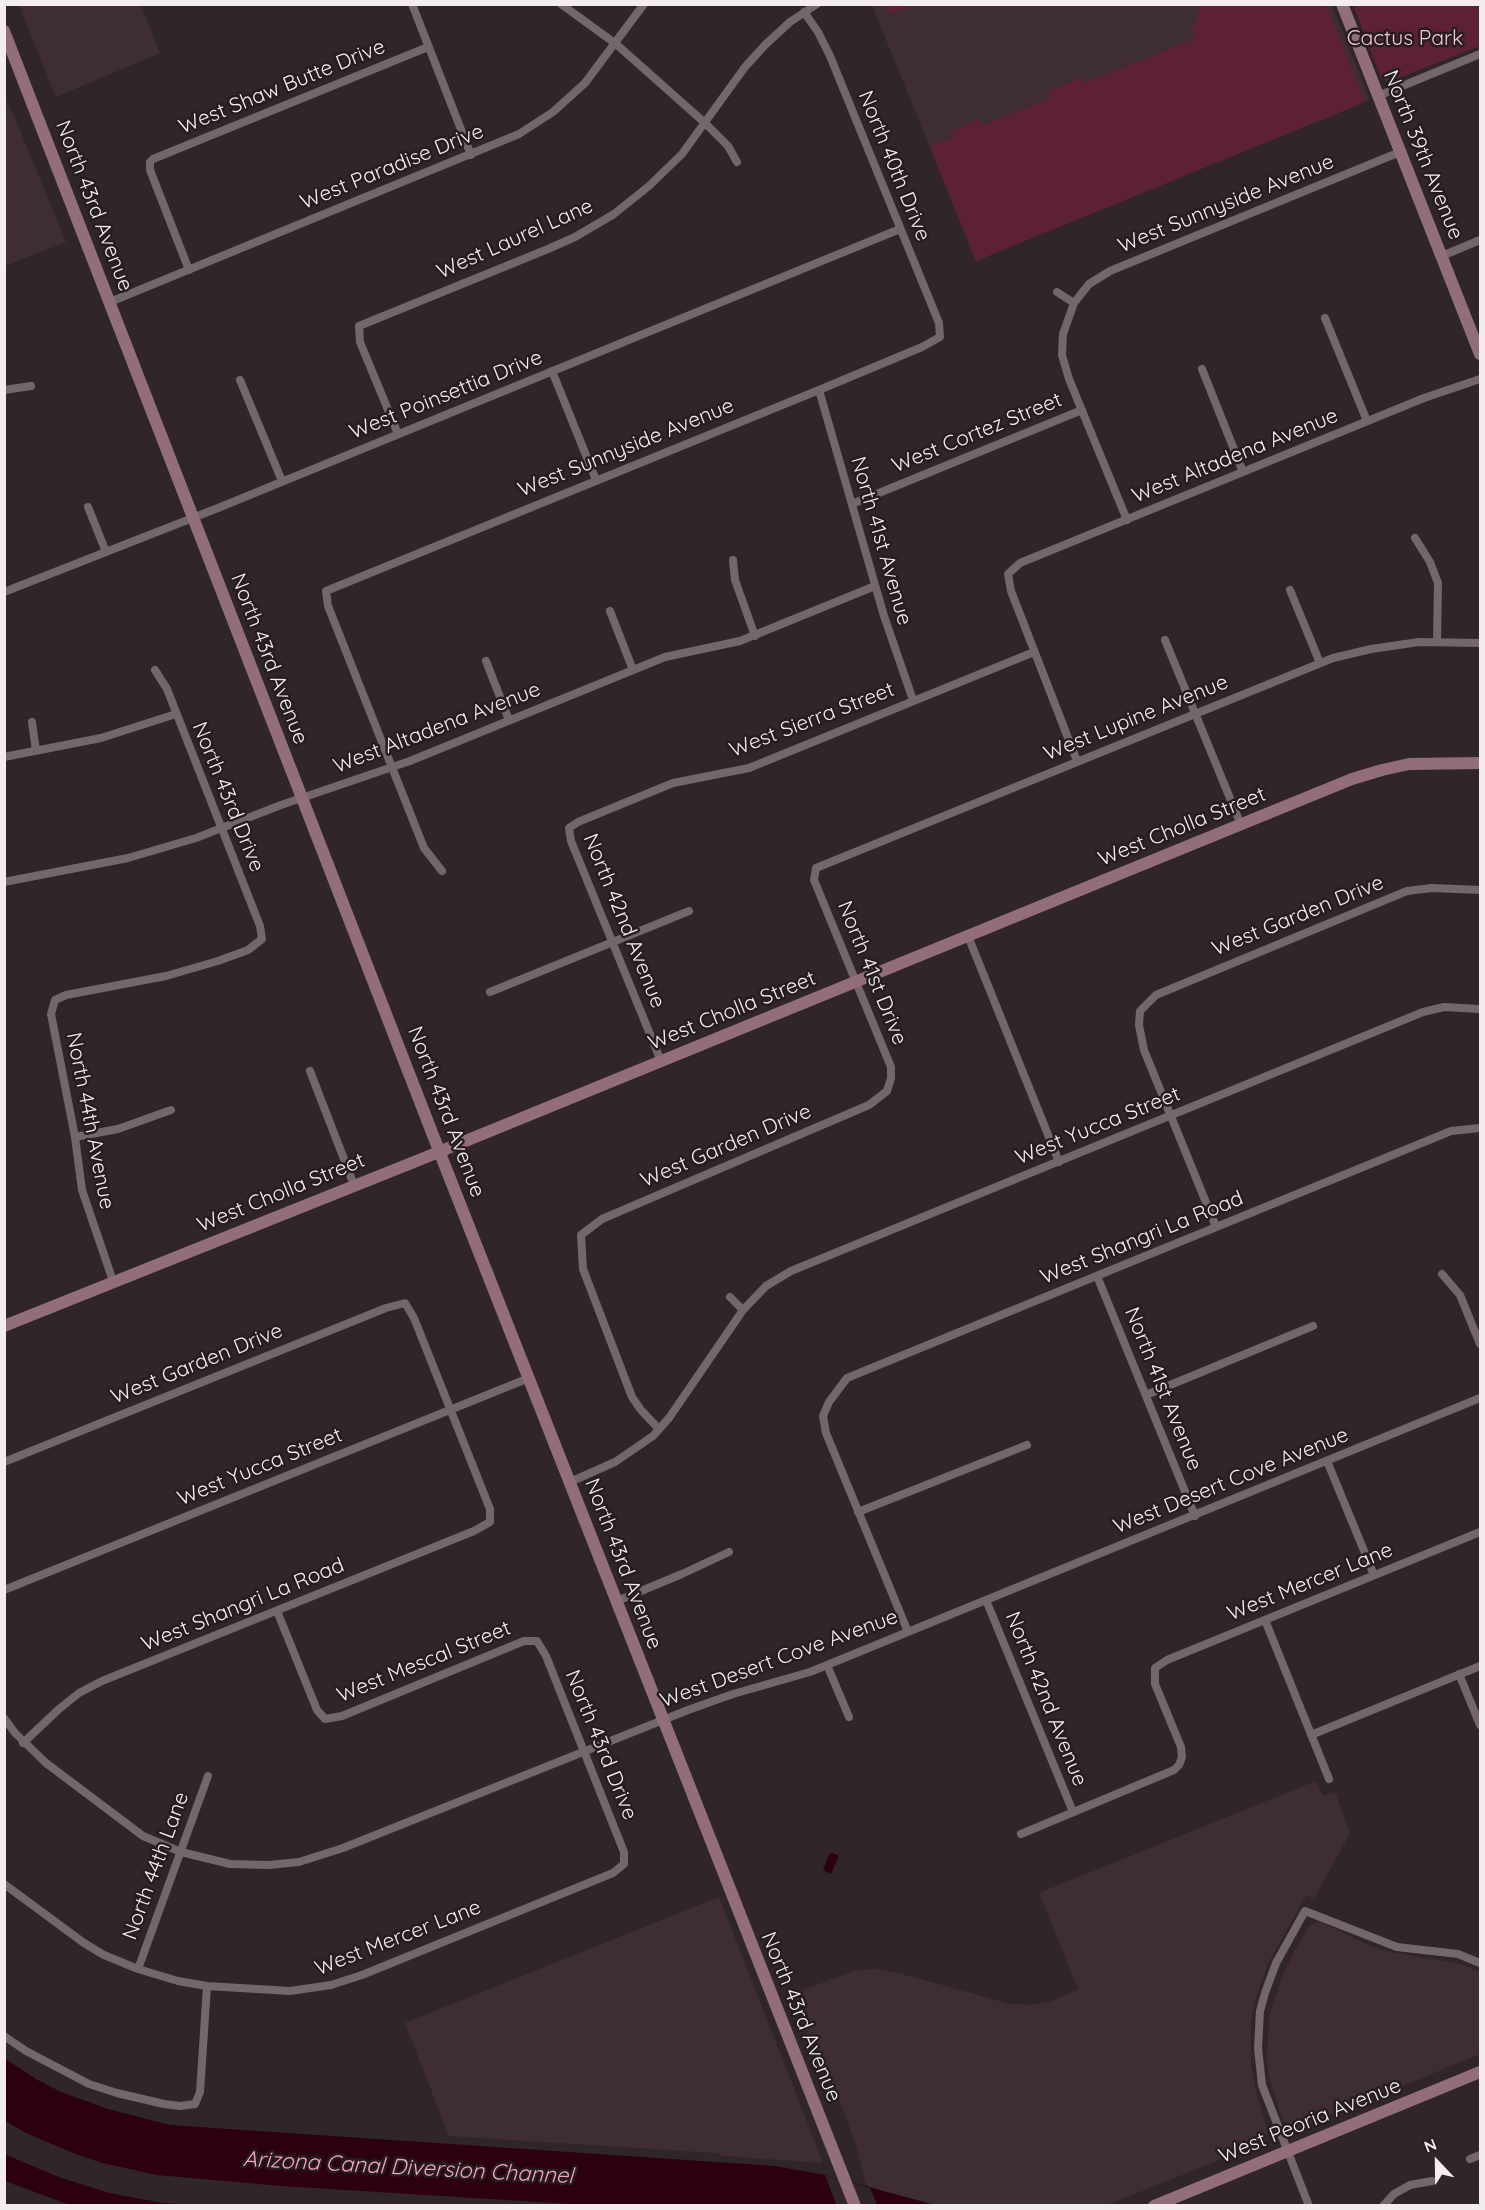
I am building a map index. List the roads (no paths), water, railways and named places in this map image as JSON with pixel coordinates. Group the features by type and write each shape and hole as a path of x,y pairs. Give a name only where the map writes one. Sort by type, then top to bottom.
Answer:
{"main road":[{"name":"North 39th Avenue","path":"1342,4 1480,354"},
{"name":"North 43rd Avenue","path":"4,31 616,1601 855,2205"},
{"name":"West Cholla Street","path":"4,1326 1352,779 1409,764 1480,763"},
{"name":"West Peoria Avenue","path":"1154,2205 1480,2073"}],"street":[{"path":"412,4 471,155"},
{"path":"561,4 616,44 705,123 728,146 737,162"},
{"name":"West Paradise Drive","path":"110,302 519,134 553,112 585,83 644,4"},
{"name":"West Laurel Lane","path":"398,434 360,342 359,326 575,237 614,214 649,186 682,154 745,68 790,22 816,4"},
{"name":"North 40th Drive","path":"804,12 818,32 830,56 939,323 940,338"},
{"name":"West Shaw Butte Drive","path":"189,270 150,170 150,162 157,157 428,47"},
{"path":"1378,96 1480,54"},
{"name":"West Sunnyside Avenue","path":"1074,303 1089,284 1110,271 1400,152"},
{"name":"West Poinsettia Drive","path":"4,592 282,482 900,229"},
{"path":"1442,256 1480,240"},
{"path":"1057,292 1074,303 1063,334 1062,355 1069,379 1126,520"},
{"path":"1325,318 1367,422"},
{"name":"West Sunnyside Avenue","path":"392,767 328,606 326,591 819,390 940,338"},
{"path":"1202,369 1243,472"},
{"path":"552,371 596,480"},
{"name":"West Altadena Avenue","path":"1034,652 1011,591 1008,574 1020,563 1438,393 1480,379"},
{"path":"240,381 282,482"},
{"path":"4,390 31,386"},
{"name":"North 41st Avenue","path":"819,390 891,639 913,700"},
{"name":"West Cortez Street","path":"852,504 1082,410"},
{"path":"88,507 105,552"},
{"path":"1415,538 1431,562 1438,584 1437,642"},
{"path":"733,560 735,580 755,636"},
{"name":"West Altadena Avenue","path":"4,882 128,858 221,829 392,767 665,657 755,636 875,586"},
{"path":"1290,590 1320,663"},
{"path":"610,611 633,670"},
{"path":"1165,640 1241,825"},
{"name":"West Lupine Avenue","path":"816,868 1320,663 1371,649 1419,642 1480,643"},
{"path":"1034,652 1077,761"},
{"name":"West Sierra Street","path":"569,828 578,822 673,783 749,768 1034,652"},
{"path":"486,662 509,720"},
{"name":"North 43rd Drive","path":"55,1000 66,995 166,976 207,964 248,950 262,939 260,926 167,689 155,670"},
{"path":"4,757 102,738 133,730 176,714"},
{"path":"32,723 36,751"},
{"path":"392,767 424,848 442,871"},
{"name":"North 42nd Avenue","path":"569,828 571,841 661,1061"},
{"name":"North 41st Drive","path":"816,868 814,880 891,1067 887,1092"},
{"name":"West Garden Drive","path":"1170,1116 1144,1050 1139,1025 1140,1011 1156,995 1407,891 1432,888 1480,890"},
{"path":"490,992 689,911"},
{"path":"968,936 1059,1162"},
{"name":"North 44th Avenue","path":"55,1000 51,1014 67,1108 75,1137 84,1201 112,1281"},
{"name":"West Yucca Street","path":"570,1482 615,1462 635,1450 659,1429 669,1418 743,1310 766,1286 804,1265 1423,1012 1444,1007 1480,1009"},
{"path":"310,1071 354,1185"},
{"name":"West Garden Drive","path":"659,1429 632,1397 583,1269 580,1235 602,1219 869,1105 887,1092"},
{"path":"75,1137 118,1129 171,1110"},
{"path":"1170,1116 1216,1227"},
{"name":"West Shangri La Road","path":"858,1512 826,1433 824,1416 828,1402 847,1378 1451,1131 1480,1128"},
{"path":"1442,1274 1460,1294 1480,1344"},
{"name":"North 41st Avenue","path":"1097,1276 1195,1516"},
{"path":"730,1297 743,1310"},
{"name":"West Garden Drive","path":"4,1462 386,1308 405,1303 414,1318 450,1410"},
{"path":"1146,1395 1313,1326"},
{"name":"West Yucca Street","path":"4,1590 529,1378"},
{"name":"West Desert Cove Avenue","path":"4,1718 23,1743 46,1763 143,1836 181,1852 230,1864 268,1865 299,1862 343,1848 663,1720 733,1694 788,1679 827,1665 1480,1398"},
{"name":"West Shangri La Road","path":"23,1743 59,1708 79,1693 102,1681 474,1531 490,1522 490,1509 450,1410"},
{"path":"908,1632 858,1512 1027,1445"},
{"path":"1327,1461 1374,1575"},
{"name":"West Mercer Lane","path":"1073,1812 1179,1766 1182,1757 1181,1747 1155,1684 1155,1668 1167,1660 1480,1532"},
{"path":"616,1601 729,1552"},
{"name":"North 42nd Avenue","path":"986,1600 1073,1812"},
{"name":"West Mescal Street","path":"277,1611 317,1710 325,1719 342,1716 524,1641 537,1641"},
{"path":"1265,1620 1329,1779"},
{"name":"North 43rd Drive","path":"537,1641 546,1656 624,1851 624,1864"},
{"path":"827,1665 849,1718"},
{"path":"1311,1736 1480,1666"},
{"path":"1459,1674 1480,1725"},
{"name":"North 44th Lane","path":"138,1969 208,1776"},
{"path":"1021,1834 1073,1812"},
{"name":"West Mercer Lane","path":"4,1884 84,1944 138,1969 178,1981 207,1986 290,1991 331,1985 613,1873 624,1864"},
{"path":"1309,2205 1262,2085 1258,2048 1260,2011 1276,1964 1305,1911 1397,1947 1458,1954 1480,1963"},
{"path":"4,2036 26,2051 89,2084 164,2104 180,2106 195,2104 200,2092 207,1986"},
{"path":"1470,2159 1480,2155"},
{"path":"1383,2205 1394,2194 1410,2185 1432,2181"}],"water":[{"path":"829,1854 839,1856 831,1874 823,1870"},
{"name":"Arizona Canal Diversion Channel","path":"4,2058 61,2092 108,2109 170,2125 775,2166 825,2175 935,2205 586,2205 281,2186 157,2175 102,2163 73,2153 26,2133 5,2121"},
{"path":"4,2154 56,2176 109,2193 163,2203 200,2205 70,2205 5,2181"}],"park label":[{"name":"Cactus Park","path":"1405,39"}]}
